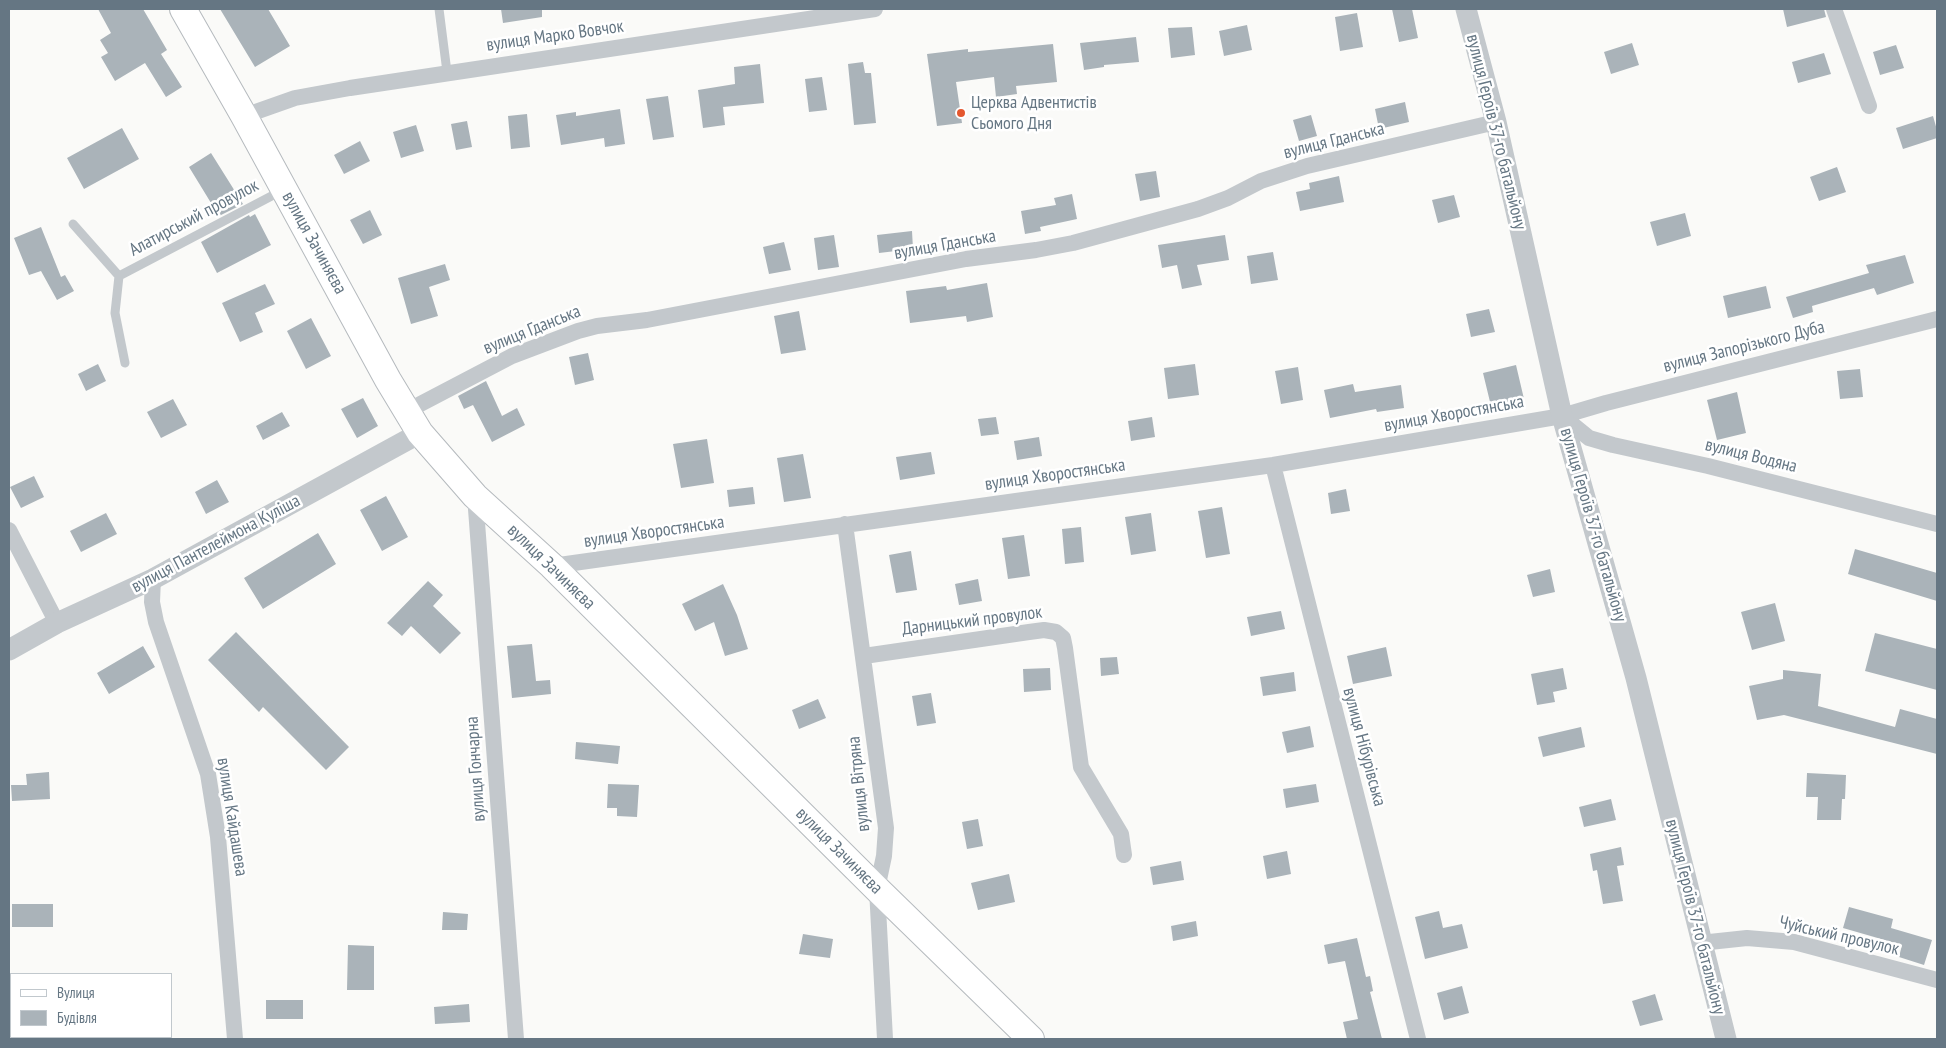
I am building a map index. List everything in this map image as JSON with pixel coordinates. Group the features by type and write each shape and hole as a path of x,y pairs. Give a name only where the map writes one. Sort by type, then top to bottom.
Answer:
{"main road":[{"name":"вулиця Зачиняєва","path":"183,9 413,422 475,496 552,566 1031,1039"}],"street":[{"name":"вулиця Марко Вовчок","path":"244,116 295,98 447,72 875,9"},
{"name":"вулиця Героїв 37-го батальйону","path":"1466,9 1496,122 1562,416 1636,678 1700,943 1726,1039"},
{"path":"1834,9 1869,106"},
{"name":"вулиця Гданська","path":"413,422 512,356 550,340 588,329 647,320 966,259 1073,242 1198,209 1228,198 1261,181 1307,166 1496,122"},
{"name":"вулиця Запорізького Дуба","path":"1562,416 1606,402 1937,319"},
{"name":"вулиця Хворостянська","path":"552,566 1273,465 1562,416"},
{"name":"вулиця Водяна","path":"1562,416 1589,438 1937,524"},
{"name":"вулиця Пантелеймона Куліша","path":"9,650 57,623 154,580 413,422"},
{"name":"вулиця Нібурівська","path":"1273,465 1418,1039"},
{"name":"вулиця Гончарна","path":"475,496 516,1039"},
{"name":"вулиця Вітряна","path":"845,524 886,828 884,856 877,889 885,1039"},
{"path":"9,530 57,623"},
{"name":"вулиця Кайдашева","path":"154,580 152,602 156,622 208,774 218,837 234,1039"},
{"name":"Дарницький провулок","path":"864,656 1044,630 1056,632 1063,638 1065,648 1082,767 1121,834 1124,855"},
{"name":"Чуйський провулок","path":"1700,943 1747,938 1794,942 1937,980"}],"lane":[{"path":"439,9 447,72"},
{"name":"Алатирський провулок","path":"119,276 284,189"},
{"name":"Алатирський провулок","path":"73,224 119,276 115,313 125,363"}],"building":[{"path":"98,9 143,9 167,50 161,54 182,87 166,97 145,63 115,81 101,57 108,53 100,40 111,33"},
{"path":"220,9 268,9 290,46 255,67"},
{"path":"501,9 542,9 542,17 503,23"},
{"path":"1392,9 1412,9 1418,38 1399,42"},
{"path":"1783,9 1824,9 1826,17 1787,27"},
{"path":"1357,13 1363,47 1340,51 1335,17"},
{"path":"1247,25 1252,50 1224,56 1219,31"},
{"path":"1192,27 1195,55 1171,58 1168,28"},
{"path":"1136,37 1139,62 1104,65 1104,67 1084,70 1080,43"},
{"path":"1632,43 1639,65 1611,74 1604,52"},
{"path":"1053,44 1057,82 1016,86 1017,94 996,97 994,77 956,82 962,123 937,126 927,54 968,49 968,52"},
{"path":"1896,45 1904,68 1880,75 1873,52"},
{"path":"1824,53 1831,74 1798,83 1792,62"},
{"path":"863,62 865,73 871,73 876,123 854,125 848,64"},
{"path":"760,64 764,103 723,107 725,125 703,128 698,90 735,84 734,67"},
{"path":"822,77 827,110 809,112 805,79"},
{"path":"668,96 674,137 653,140 646,99"},
{"path":"1405,102 1409,122 1379,129 1375,109"},
{"path":"620,109 625,144 605,147 604,138 561,145 556,115 576,112 576,116"},
{"path":"527,114 530,147 511,149 508,116"},
{"path":"1311,115 1317,136 1299,141 1293,120"},
{"path":"1933,116 1937,138 1903,149 1896,128"},
{"path":"467,121 472,147 456,150 451,124"},
{"path":"416,125 424,151 401,158 393,132"},
{"path":"122,128 139,159 84,189 67,158"},
{"path":"360,141 370,161 344,174 334,155"},
{"path":"211,153 243,204 219,216 189,167"},
{"path":"1837,167 1846,192 1819,201 1810,177"},
{"path":"1156,171 1160,197 1140,201 1135,174"},
{"path":"1339,176 1344,202 1300,211 1296,192 1310,189 1309,183"},
{"path":"1072,194 1077,219 1040,227 1041,231 1025,234 1021,211 1056,205 1054,198"},
{"path":"1454,195 1460,217 1438,223 1432,200"},
{"path":"370,210 382,235 363,244 350,220"},
{"path":"1685,213 1691,236 1657,246 1650,222"},
{"path":"255,214 271,245 217,273 201,242 249,215 250,217"},
{"path":"41,227 61,277 65,275 74,291 57,300 41,271 29,275 14,238"},
{"path":"912,231 913,249 879,253 877,235"},
{"path":"834,235 839,267 818,270 814,238"},
{"path":"1225,235 1229,260 1197,265 1202,285 1182,289 1177,265 1162,268 1158,245"},
{"path":"784,242 791,270 769,274 763,247"},
{"path":"1273,252 1278,280 1251,284 1247,256"},
{"path":"1905,255 1914,283 1877,295 1874,288 1812,306 1813,312 1793,318 1786,297 1869,273 1866,265"},
{"path":"445,264 450,280 429,287 438,316 411,324 398,278"},
{"path":"987,283 993,317 967,322 966,316 910,323 906,291 946,286 947,290"},
{"path":"265,284 275,304 255,313 263,332 240,342 222,303"},
{"path":"1766,286 1771,308 1728,318 1723,296"},
{"path":"1489,309 1495,332 1471,337 1466,314"},
{"path":"799,311 806,350 781,354 774,316"},
{"path":"311,318 331,356 306,369 287,331"},
{"path":"588,353 594,380 575,385 569,357"},
{"path":"98,364 106,381 86,391 78,374"},
{"path":"1195,364 1199,395 1168,399 1164,368"},
{"path":"1516,365 1524,399 1491,406 1483,373"},
{"path":"1298,367 1303,400 1281,404 1275,371"},
{"path":"1860,369 1863,397 1840,399 1837,371"},
{"path":"486,381 502,416 517,408 525,425 492,442 473,405 464,409 458,396"},
{"path":"1353,384 1355,392 1401,385 1404,408 1377,412 1376,409 1330,418 1324,390"},
{"path":"1737,392 1746,433 1717,440 1707,400"},
{"path":"363,398 378,426 357,438 341,409"},
{"path":"173,399 187,425 161,438 147,412"},
{"path":"282,412 290,426 263,440 256,426"},
{"path":"996,417 999,434 981,436 978,419"},
{"path":"1152,417 1155,437 1131,441 1128,421"},
{"path":"1039,437 1042,456 1017,460 1014,441"},
{"path":"707,439 714,483 681,488 673,444"},
{"path":"931,452 935,474 900,480 896,457"},
{"path":"803,454 811,498 784,502 777,458"},
{"path":"34,476 44,497 21,508 10,487"},
{"path":"217,480 229,502 206,514 195,492"},
{"path":"753,487 755,504 729,507 727,490"},
{"path":"1346,489 1350,511 1331,514 1328,493"},
{"path":"386,496 408,537 382,551 360,510"},
{"path":"1222,507 1230,554 1206,558 1198,511"},
{"path":"106,513 117,534 81,552 70,531"},
{"path":"1151,513 1156,551 1131,555 1125,517"},
{"path":"1081,527 1084,562 1065,564 1062,529"},
{"path":"318,533 336,564 263,609 244,578"},
{"path":"1024,535 1030,576 1008,579 1002,538"},
{"path":"1855,549 1937,573 1937,601 1848,574"},
{"path":"911,551 917,590 896,593 889,555"},
{"path":"1550,569 1555,592 1533,597 1527,575"},
{"path":"978,579 982,601 959,605 955,584"},
{"path":"428,581 443,595 433,606 461,633 440,654 411,626 402,636 387,623"},
{"path":"723,584 737,615 748,649 725,656 714,622 695,631 682,604"},
{"path":"1775,603 1785,641 1752,650 1741,612"},
{"path":"1281,611 1285,629 1251,636 1247,617"},
{"path":"236,632 349,747 326,770 263,707 259,712 208,660"},
{"path":"1875,633 1937,649 1937,690 1865,671"},
{"path":"532,644 536,681 550,680 551,694 512,698 507,646"},
{"path":"143,646 155,667 109,694 97,673"},
{"path":"1386,647 1392,676 1353,684 1347,656"},
{"path":"1117,657 1119,674 1101,676 1100,658"},
{"path":"1050,668 1051,690 1024,692 1023,669"},
{"path":"1563,668 1567,689 1553,692 1555,702 1537,705 1531,674"},
{"path":"1783,670 1821,674 1818,706 1895,727 1900,709 1937,719 1937,754 1784,715 1757,720 1749,686 1783,679"},
{"path":"1294,672 1296,691 1263,696 1260,677"},
{"path":"931,693 936,723 917,726 912,696"},
{"path":"818,699 826,718 799,729 792,710"},
{"path":"1310,726 1314,747 1287,753 1282,732"},
{"path":"1581,727 1585,747 1543,757 1538,737"},
{"path":"576,742 620,746 618,764 575,759"},
{"path":"49,772 50,799 12,801 11,785 27,785 26,774"},
{"path":"1807,773 1846,775 1845,799 1842,799 1841,820 1817,820 1818,797 1806,797"},
{"path":"608,784 639,785 637,817 617,816 617,808 607,808"},
{"path":"1316,784 1319,802 1286,808 1283,789"},
{"path":"1611,799 1616,820 1584,827 1579,807"},
{"path":"978,819 983,846 967,849 962,822"},
{"path":"1621,847 1624,865 1617,866 1623,901 1603,904 1597,870 1593,871 1590,854"},
{"path":"1287,851 1291,874 1267,879 1263,856"},
{"path":"1181,861 1184,880 1153,885 1150,867"},
{"path":"1009,874 1015,902 978,910 971,883"},
{"path":"12,904 53,904 53,927 12,927"},
{"path":"1849,907 1893,919 1891,928 1932,940 1924,965 1899,957 1902,945 1843,928"},
{"path":"1439,911 1443,928 1462,924 1468,948 1425,959 1415,917"},
{"path":"443,912 468,914 467,930 442,930"},
{"path":"1196,921 1198,936 1173,941 1171,926"},
{"path":"803,934 833,939 830,958 799,954"},
{"path":"1357,938 1366,977 1370,976 1373,991 1370,992 1382,1039 1347,1039 1343,1022 1358,1019 1345,961 1328,964 1324,945"},
{"path":"348,945 374,946 374,990 347,990"},
{"path":"1462,986 1469,1013 1444,1020 1437,993"},
{"path":"1655,994 1663,1020 1640,1026 1632,1001"},
{"path":"266,1000 303,1000 303,1019 266,1019"},
{"path":"469,1004 470,1022 435,1024 434,1007"}],"place":[{"name":"Церква Адвентистів Сьомого Дня","path":"961,113"}]}
